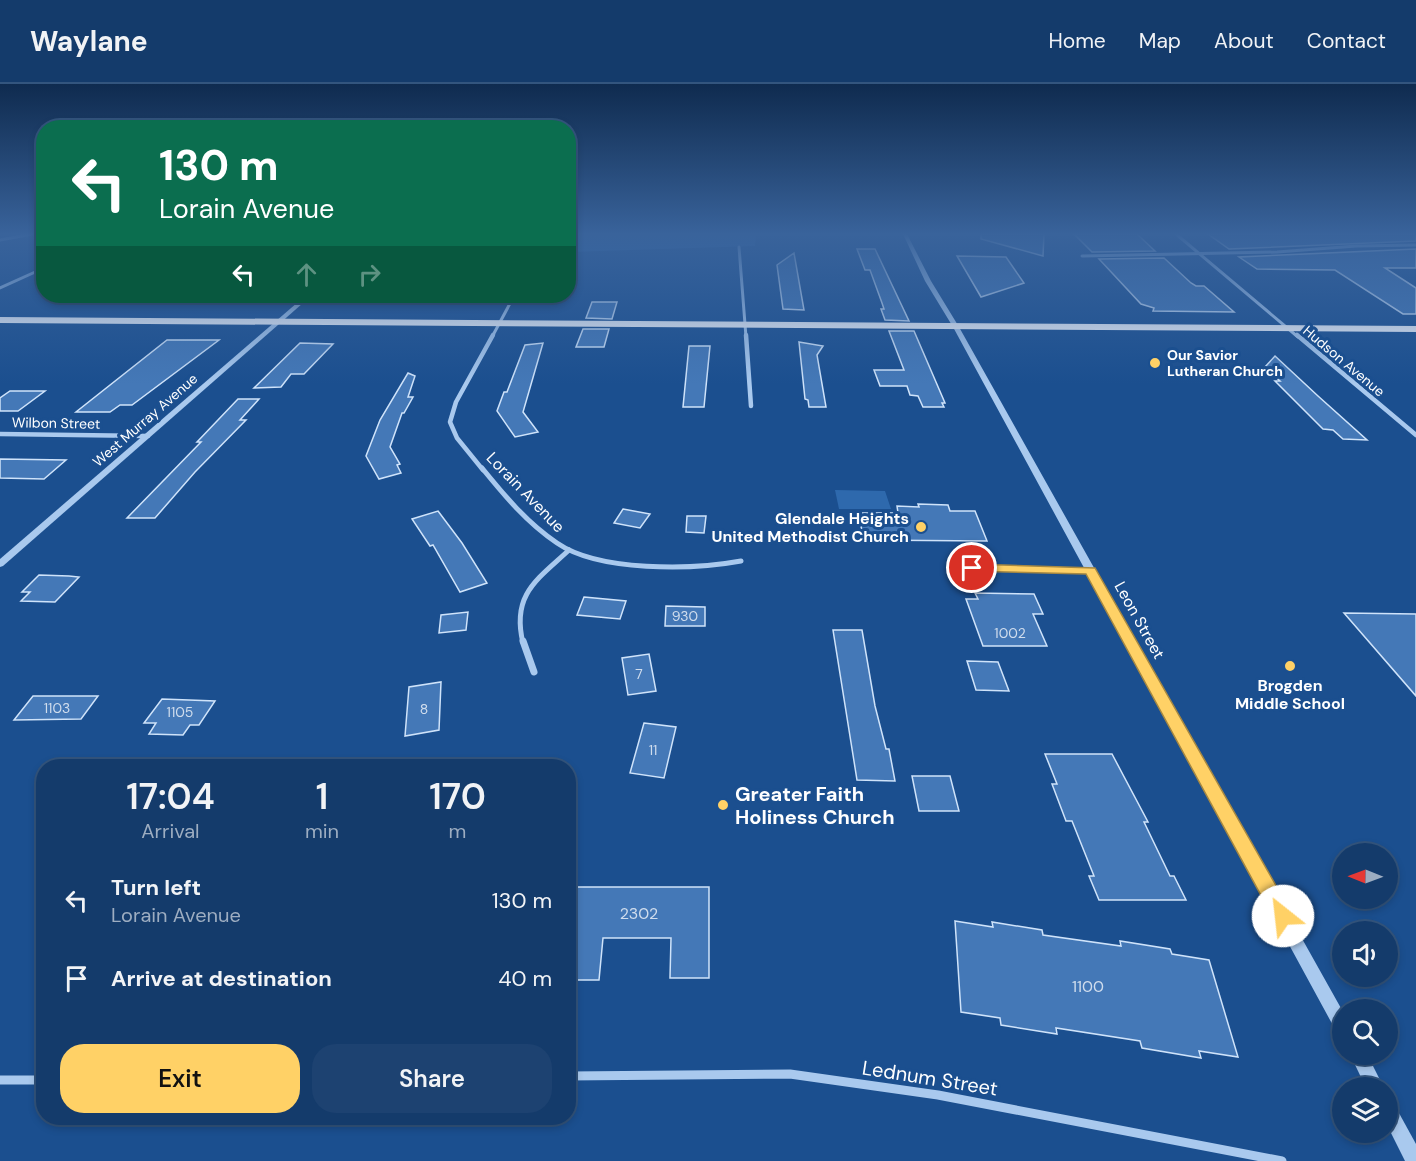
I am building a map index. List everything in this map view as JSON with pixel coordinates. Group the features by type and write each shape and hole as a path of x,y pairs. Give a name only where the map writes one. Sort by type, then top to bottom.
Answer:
{"highway":[{"path":"0,320 1289,330 1416,329"}],"street":[{"path":"743,284 751,406"},
{"name":"Leon Street","path":"930,284 956,327 1332,1007"},
{"name":"Hudson Avenue","path":"1236,284 1416,435"},
{"name":"West Murray Avenue","path":"0,564 300,303"},
{"name":"Lorain Avenue","path":"510,303 456,402 450,422 457,438 515,505 535,525 569,550 584,555 656,566 701,567 741,561"},
{"name":"Wilbon Street","path":"0,434 148,436"},
{"path":"534,672 524,651 518,625 519,613 533,583 569,550"},
{"path":"972,568 1090,570"},
{"name":"Lednum Street","path":"576,1076 790,1074 938,1095 1282,1161"},
{"path":"0,1080 36,1080"},
{"path":"1398,1129 1415,1161"}],"shaded area":[{"path":"835,490 885,491 891,509 839,509"}],"building":[{"path":"780,284 799,284 804,310 783,309"},
{"path":"875,284 892,284 909,321 885,320 881,309 884,309"},
{"path":"974,284 1020,284 981,297"},
{"path":"1123,284 1204,286 1234,312 1153,311 1154,308 1141,304"},
{"path":"1357,284 1410,284 1416,288 1416,314 1403,314"},
{"path":"592,302 617,302 612,319 586,318"},
{"path":"583,329 609,329 604,347 576,347"},
{"path":"889,331 914,331 945,403 942,403 944,407 923,407 918,396 910,395 907,386 880,386 874,370 904,370"},
{"path":"167,340 219,340 132,405 120,405 110,412 76,412"},
{"path":"799,342 823,346 817,355 826,407 809,407 808,400 805,399"},
{"path":"300,343 333,344 304,374 291,374 281,387 254,388"},
{"path":"543,343 523,412 538,432 515,437 497,411 525,345"},
{"path":"689,346 710,346 704,407 683,407"},
{"path":"1275,356 1367,440 1343,439 1333,430 1323,429 1275,381 1280,381 1265,367"},
{"path":"408,373 415,376 408,397 413,397 402,413 390,447 400,464 397,465 401,473 379,479 366,456 380,420"},
{"path":"10,391 45,391 18,411 0,411 0,398"},
{"path":"238,399 259,399 240,420 246,420 195,472 155,518 127,518 201,442 197,442"},
{"path":"0,459 66,460 44,479 0,478"},
{"name":"Glendale Heights United Methodist Church","path":"918,504 948,505 950,511 975,511 987,541 864,540 858,513 898,513 897,506 919,507"},
{"path":"623,509 650,514 640,528 614,523"},
{"path":"438,511 462,543 487,583 460,592 433,545 430,546 412,519"},
{"path":"687,516 706,516 704,533 686,532"},
{"path":"39,575 79,577 55,602 21,601 30,592 22,592"},
{"path":"975,593 1034,594 1043,614 1033,614 1047,646 983,646 966,599 978,599"},
{"path":"584,597 626,601 620,619 577,615"},
{"path":"666,606 705,607 705,626 665,626"},
{"path":"468,612 466,630 439,633 441,615"},
{"path":"1344,613 1416,614 1416,696"},
{"path":"833,630 862,630 875,706 886,749 889,749 895,781 857,780"},
{"path":"649,654 656,691 628,695 622,658"},
{"path":"967,661 998,662 1009,691 976,690"},
{"path":"441,682 439,730 405,736 409,687"},
{"path":"33,696 98,696 81,719 14,720"},
{"path":"162,699 215,701 199,725 190,725 183,735 149,734 156,723 144,723"},
{"path":"644,723 676,727 664,778 630,773"},
{"path":"1045,754 1112,754 1148,822 1144,822 1170,876 1174,876 1186,900 1099,900 1089,876 1094,876 1072,821 1066,821 1052,784 1057,784"},
{"path":"912,776 950,776 959,811 919,811"},
{"path":"576,887 709,887 709,978 670,978 671,938 603,938 599,980 576,980"},
{"path":"955,921 993,927 992,922 1042,930 1043,935 1121,946 1120,941 1170,949 1172,954 1209,960 1238,1057 1199,1051 1201,1058 1142,1048 1140,1041 1056,1028 1057,1034 1001,1025 1000,1018 961,1012"}],"place":[{"name":"Our Savior Lutheran Church","path":"1155,363"},
{"name":"Glendale Heights United Methodist Church","path":"921,527"},
{"name":"Brogden Middle School","path":"1290,666"},
{"name":"Greater Faith Holiness Church","path":"723,805"}],"route":[{"path":"972,568 1090,570 1283,916"}]}
